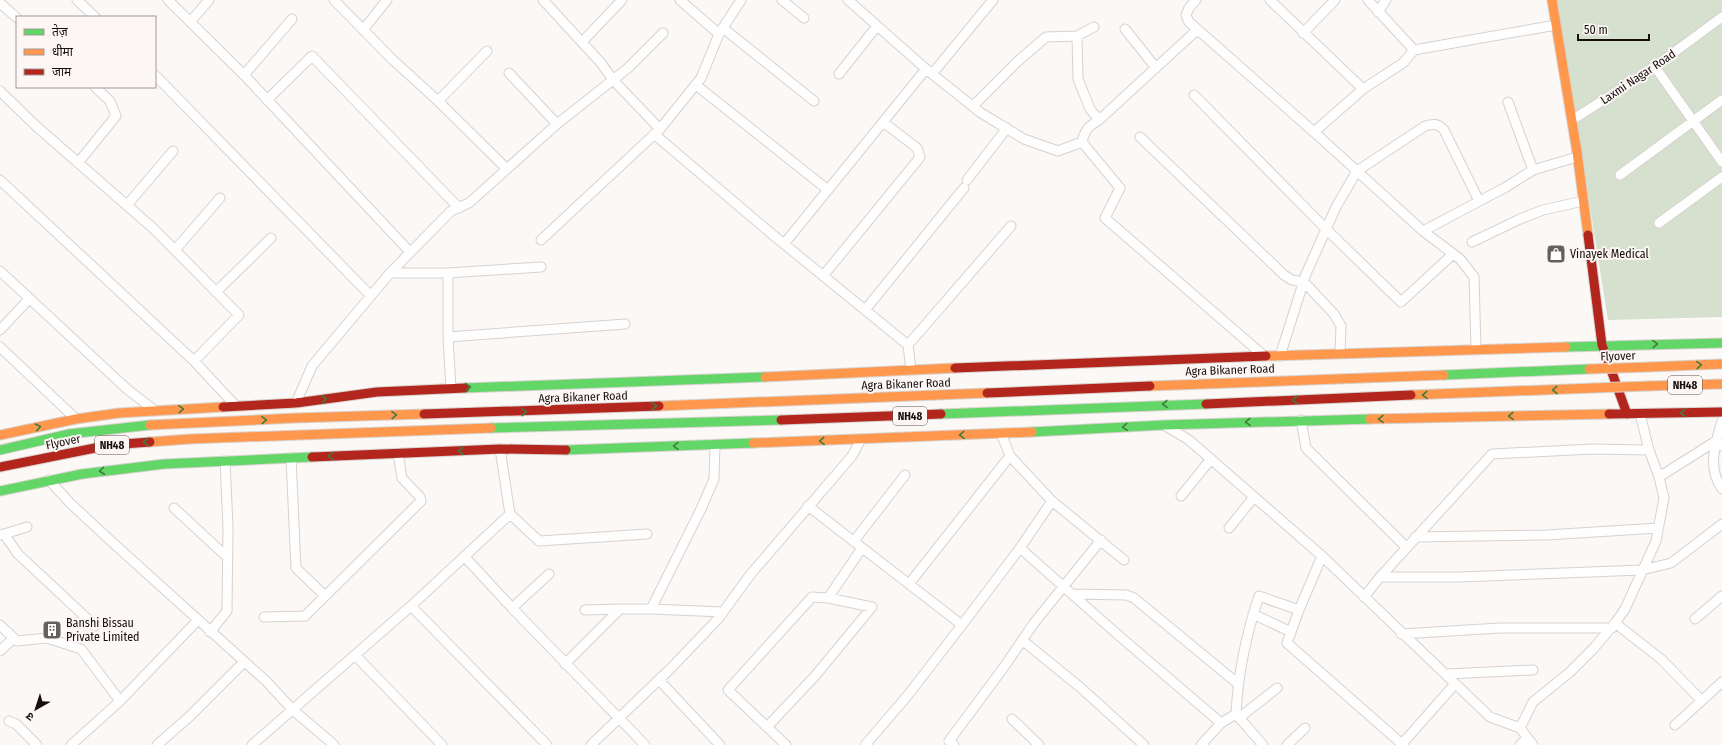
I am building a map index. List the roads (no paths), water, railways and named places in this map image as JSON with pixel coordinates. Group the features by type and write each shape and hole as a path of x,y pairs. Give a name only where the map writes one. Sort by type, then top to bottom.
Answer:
{"main road":[{"path":"1552,0 1572,120 1602,345 1627,414"},
{"path":"0,435 76,419 154,410 296,403 377,392 451,388 671,381 1340,353 1722,343"},
{"name":"Flyover","path":"1589,369 1722,364"},
{"name":"Agra Bikaner Road","path":"225,422 526,412 1589,369"},
{"name":"Flyover","path":"0,467 110,445 226,438 874,417 1722,384"},
{"path":"0,491 82,474 164,464 225,461 500,449 558,450 861,439 1301,420 1722,412"},
{"name":"Flyover","path":"0,450 69,434 153,425 225,422"}],"street":[{"path":"77,0 94,16"},
{"path":"168,0 244,75 410,252"},
{"path":"190,22 209,0"},
{"path":"334,0 393,60 438,100 507,170"},
{"path":"363,30 388,0"},
{"path":"543,0 601,63 613,80 657,132 784,244 908,345 911,370"},
{"path":"582,42 622,0"},
{"path":"680,0 814,101"},
{"path":"541,240 657,132 701,78 721,31 741,0"},
{"path":"782,0 804,18"},
{"path":"848,0 929,71 973,106 1024,139 1058,151 1082,142"},
{"path":"784,244 884,122 993,0"},
{"path":"1196,0 1189,8 1186,15 1189,22 1197,30 1223,51 1424,231 1460,259 1474,277 1473,307 1476,350"},
{"path":"1270,0 1363,89"},
{"path":"1303,33 1335,0"},
{"path":"1368,0 1414,50"},
{"path":"1378,12 1386,0"},
{"path":"0,3 16,17"},
{"name":"Laxmi Nagar Road","path":"1572,120 1655,67 1722,17"},
{"path":"244,75 292,18"},
{"path":"1314,132 1363,89 1403,63 1414,50 1556,25"},
{"path":"839,74 877,26"},
{"path":"973,106 1046,37 1076,36 1094,27"},
{"path":"1124,29 1156,68"},
{"path":"1082,142 1087,127 1099,120 1197,30"},
{"path":"296,403 312,366 390,273 410,252 451,211 469,204 558,124 613,80 649,48 662,33"},
{"path":"1076,36 1078,79 1090,109 1099,120"},
{"path":"438,100 487,51"},
{"path":"267,100 312,56 459,208"},
{"path":"1655,67 1722,162"},
{"path":"509,72 558,124"},
{"path":"156,76 371,296"},
{"path":"696,84 828,190"},
{"path":"78,163 116,116 110,101 96,88"},
{"path":"1,94 154,229 239,315 194,361"},
{"path":"1194,95 1326,229 1401,302 1453,254"},
{"path":"1620,175 1722,100"},
{"path":"1508,102 1533,170"},
{"path":"823,276 920,156 916,148 884,122"},
{"path":"1280,356 1304,282 1326,229 1336,207 1358,171 1425,126 1434,123 1439,125 1444,130 1479,201"},
{"path":"865,310 965,184 1007,128"},
{"path":"1140,137 1284,275 1292,280 1304,282 1334,314 1341,326 1340,353"},
{"path":"1082,142 1120,188 1105,218 1264,356"},
{"path":"127,205 173,152"},
{"path":"1424,231 1506,187 1533,170 1577,157"},
{"path":"1659,224 1722,177"},
{"path":"0,180 194,361 235,405"},
{"path":"175,250 220,198"},
{"path":"1472,242 1520,219 1543,210 1582,201"},
{"path":"908,345 1011,226"},
{"path":"216,292 271,238"},
{"path":"390,273 448,273 541,267"},
{"path":"0,271 128,389 154,410"},
{"path":"448,273 448,337 451,388"},
{"path":"0,330 29,299"},
{"path":"448,337 625,324"},
{"path":"0,347 76,419"},
{"path":"1520,728 1533,702 1580,662 1613,625 1624,609 1656,541 1664,498 1659,477 1649,450 1640,414"},
{"path":"1301,420 1306,448 1406,547"},
{"path":"1722,421 1719,443 1713,456 1717,482 1722,490"},
{"path":"1164,425 1189,440 1322,556 1401,634 1446,674 1490,717 1520,728 1530,741 1520,745"},
{"path":"1001,433 1010,456 1052,501 1124,560"},
{"path":"591,745 620,719 659,680 723,612 750,575 852,456 861,439"},
{"path":"1659,477 1719,443"},
{"path":"652,609 714,479 715,444"},
{"path":"500,449 510,514 539,541 647,534"},
{"path":"1364,597 1406,547 1492,454 1592,449 1649,450"},
{"path":"264,617 305,616 420,501 420,497 402,478 398,454"},
{"path":"909,584 1010,456"},
{"path":"291,458 296,568 325,596"},
{"path":"1181,496 1211,459"},
{"path":"210,632 227,611 228,557 225,461"},
{"path":"854,542 905,475"},
{"path":"49,480 80,513 266,681 292,709 334,745"},
{"path":"1229,528 1254,497"},
{"path":"868,745 866,744 908,695 962,625 1020,548 1052,501"},
{"path":"808,506 962,625"},
{"path":"174,508 228,557"},
{"path":"252,745 411,606 510,514"},
{"path":"1380,577 1467,576 1642,570 1671,563 1722,524"},
{"path":"27,527 2,535 18,554 95,626"},
{"path":"1415,537 1547,535 1658,528"},
{"path":"954,745 949,741 1022,640 1101,540"},
{"path":"828,598 862,548"},
{"path":"1020,548 1221,723"},
{"path":"464,556 565,664 645,745"},
{"path":"1322,556 1287,643 1402,744 1456,684"},
{"path":"512,608 549,574"},
{"path":"1073,594 1126,595 1134,598 1237,684"},
{"path":"1263,745 1238,716 1237,684 1247,631 1259,596 1299,610"},
{"path":"1695,619 1722,596"},
{"path":"767,727 815,676 872,607 828,598 812,597 728,690 767,727 786,745"},
{"path":"411,606 547,745"},
{"path":"585,610 652,609 723,612"},
{"path":"565,664 620,610"},
{"path":"1253,614 1291,632"},
{"path":"71,745 120,701 198,620"},
{"path":"1401,634 1500,628 1613,625 1661,659 1701,700"},
{"path":"0,626 18,641 46,638 81,649 120,701"},
{"path":"0,651 14,638"},
{"path":"1022,640 1081,688 1144,745"},
{"path":"355,655 442,745"},
{"path":"157,745 190,716 244,662"},
{"path":"1446,674 1533,670"},
{"path":"659,680 720,745"},
{"path":"1675,725 1722,682"},
{"path":"1201,745 1221,723 1238,716 1277,688"},
{"path":"1012,719 1039,745"},
{"path":"9,720 16,724 36,745"},
{"path":"1287,745 1305,728"}],"place":[{"name":"Vinayek Medical","path":"1556,254"},
{"name":"Banshi Bissau Private Limited","path":"52,630"}]}
